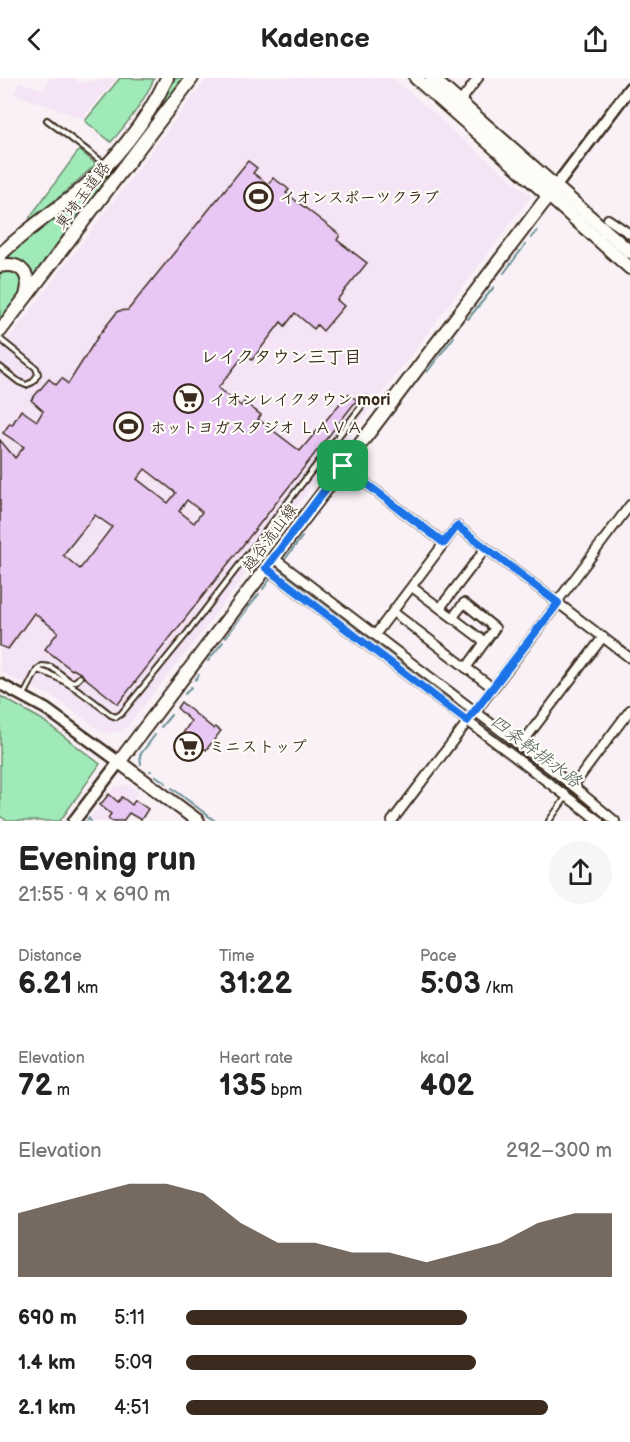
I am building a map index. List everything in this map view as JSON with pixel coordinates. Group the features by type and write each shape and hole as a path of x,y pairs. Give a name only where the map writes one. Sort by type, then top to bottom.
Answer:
{"main road":[{"name":"東埼玉道路","path":"0,331 192,78"},
{"path":"416,78 552,191 630,252"},
{"path":"432,78 460,102 630,268"},
{"name":"東埼玉道路","path":"0,255 76,193 106,165 134,132 166,79"},
{"path":"552,191 630,88"},
{"name":"越谷流山線","path":"119,762 552,191"},
{"path":"0,266 12,265 24,270 28,279 26,297"},
{"path":"74,821 119,762 198,821"}],"street":[{"path":"460,102 478,78"},
{"path":"608,219 630,234"},
{"path":"343,466 444,543"},
{"path":"392,821 630,505"},
{"path":"375,635 457,526 630,658"},
{"path":"440,608 486,548"},
{"path":"270,563 375,635 599,821"},
{"path":"270,563 471,716 520,746 615,821"},
{"path":"412,586 485,642"},
{"path":"453,617 464,603 495,628 466,668"},
{"path":"393,612 493,688"},
{"path":"520,746 603,637"},
{"path":"0,684 24,696 66,723 119,762"},
{"path":"573,786 630,710"}],"lane":[{"path":"47,120 106,165"},
{"path":"0,339 36,369 38,374 33,382 26,385 0,367"},
{"path":"37,670 59,678 111,715 116,717 121,714 188,632 367,399"},
{"path":"24,696 37,670 42,666 51,667 71,682 80,677"},
{"path":"549,821 567,796"}],"shaded area":[{"path":"49,78 74,78 80,83 117,78 82,118 14,94 19,82 44,90"},
{"name":"イオンレイクタウン mori","path":"207,78 392,78 531,196 192,645 123,731 104,733 54,697 0,672 0,351"},
{"path":"129,785 138,792 115,821 94,821 90,818 115,787"}],"green space":[{"path":"120,78 154,79 135,112 111,142 85,121"},
{"path":"173,78 188,78 34,280 28,269 0,260 74,200"},
{"path":"79,150 96,164 29,221 30,217"},
{"path":"16,270 23,278 21,296 0,323 0,272"},
{"path":"0,696 41,719 100,764 60,821 7,821 0,816"}],"building":[{"path":"248,161 257,168 253,173 268,184 273,178 286,187 289,190 286,193 340,235 337,240 367,263 337,300 344,306 323,331 317,325 314,329 295,313 285,326 281,322 252,360 245,354 218,388 241,406 244,402 261,415 258,419 300,451 348,394 357,400 118,704 82,674 72,670 45,649 58,632 34,613 8,649 0,646 0,440 15,458 24,447 3,433 10,423 12,425 21,410 37,421 43,411 31,400 49,379 56,385 62,378 68,384 99,335 118,311 128,310","holes":["145,469 176,493 168,503 137,479","187,500 202,512 194,523 179,511","95,515 112,527 80,569 63,555"]},
{"path":"181,702 214,729 215,727 221,731 206,750 201,746 192,757 176,744 191,721 177,708"},
{"path":"109,794 118,802 122,797 132,805 135,800 148,809 141,820 129,813 123,821 112,821 108,818 111,814 100,805"}],"waterway":[{"path":"531,238 537,231"},
{"path":"504,273 525,245"},
{"path":"468,319 494,287"},
{"path":"427,372 454,337"},
{"path":"286,558 302,537"},
{"name":"四条幹排水路","path":"278,570 469,716"},
{"path":"263,589 271,578"},
{"path":"226,637 259,594"},
{"path":"208,661 223,642"},
{"path":"195,680 199,675"},
{"path":"185,694 191,687"},
{"path":"161,727 171,715"},
{"name":"四条幹排水路","path":"473,719 586,803 606,821"},
{"path":"141,764 140,755 155,735"},
{"path":"156,776 166,783"},
{"path":"172,788 215,821"}],"place":[{"name":"イオンスポーツクラブ","path":"259,197"},
{"name":"イオンレイクタウン mori","path":"189,399"},
{"name":"ホットヨガスタジオ ＬＡＶＡ","path":"129,427"},
{"name":"ミニストップ","path":"188,746"}],"district":[{"name":"レイクタウン三丁目","path":"281,357"}],"route":[{"path":"343,466 444,543 457,526 558,603 467,721 266,568 343,466"}]}
